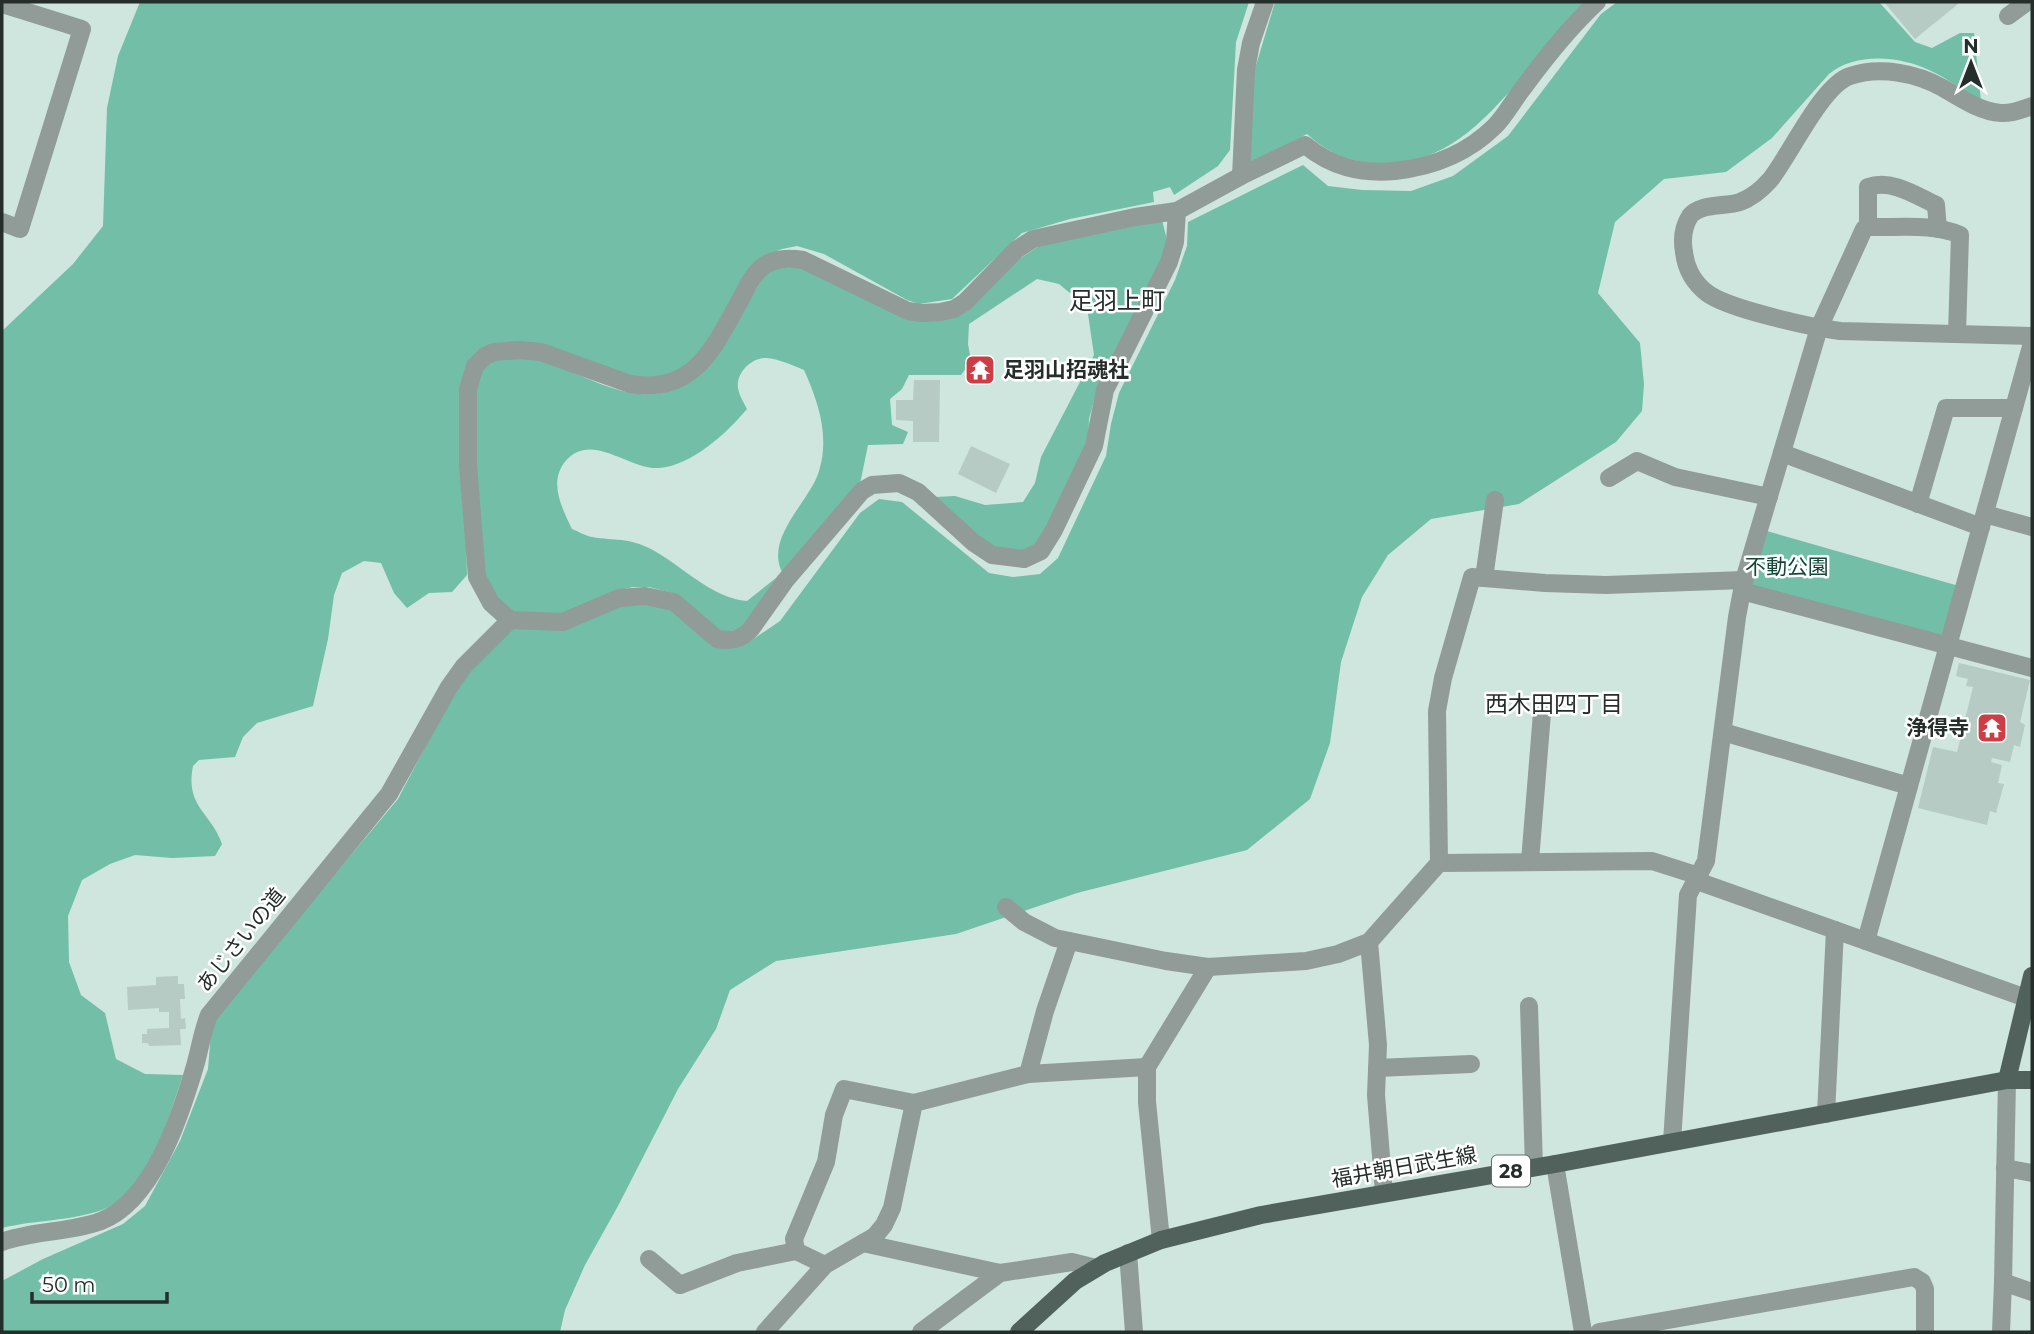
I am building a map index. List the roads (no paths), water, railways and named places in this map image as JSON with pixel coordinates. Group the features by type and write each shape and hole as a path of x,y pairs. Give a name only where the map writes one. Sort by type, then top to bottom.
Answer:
{"main road":[{"path":"2007,1080 2032,976"},
{"name":"福井朝日武生線","path":"1019,1332 1075,1281 1096,1268 1161,1240 1261,1215 1555,1164 2007,1080 2032,1080"}],"street":[{"path":"1241,176 1246,70 1251,43 1265,2"},
{"path":"1177,212 1175,242 1168,262 1105,390 1094,446 1054,530 1041,551 1033,556 1024,559 992,555 974,543 918,492 899,483 881,483 862,491 785,581 751,629 745,636 737,639 717,639 674,602 645,596 619,598 563,622 510,620 491,603 480,587 470,512 468,389 475,366 485,356 504,350 541,352 630,384 643,386 669,383 681,379 707,358 750,282 765,265 792,258 803,260 908,311 940,312 954,309 965,302 1016,250 1033,239 1135,217 1177,212 1241,176 1306,145 1321,158 1357,171 1382,172 1426,166 1470,146 1496,125 1544,60 1597,2"},
{"path":"2008,16 2026,2"},
{"path":"2,4 82,29 20,229 2,222"},
{"path":"2032,106 2003,114 1990,111 1927,79 1909,74 1860,73 1847,77 1835,84 1769,181 1756,194 1740,202 1701,208 1691,215 1683,233 1684,257 1692,276 1709,294 1725,302 1819,328 1840,331 2032,336"},
{"path":"1868,226 1868,187 1891,184 1936,205 1938,229"},
{"path":"1672,1142 1688,895 1706,861 1743,585 1819,328 1864,229 1868,226 1938,229 1950,230 1960,235 1957,334"},
{"path":"1866,941 2032,343"},
{"path":"1918,504 1946,408 2014,408"},
{"path":"1782,453 1918,504 1983,521 2032,527"},
{"path":"1609,478 1637,461 1675,477 1769,497"},
{"path":"1484,578 1495,500"},
{"path":"1006,907 1024,922 1055,938 1208,967 1306,961 1338,954 1369,942 1439,863 1437,711 1443,678 1472,577 1606,585 1743,585 1948,647 2032,668"},
{"name":"あじさいの道","path":"2,1242 19,1236 102,1221 126,1207 140,1193 169,1138 195,1065 209,1015 389,794 449,687 464,666 510,620"},
{"path":"1530,861 1542,713"},
{"path":"1723,732 1909,786"},
{"path":"1439,863 1651,861 2026,998"},
{"path":"1826,1114 1835,930"},
{"path":"1028,1074 1045,1011 1069,941"},
{"path":"1369,942 1378,1045 1376,1095 1384,1193"},
{"path":"1161,1240 1147,1102 1147,1067 1208,967"},
{"path":"1529,1006 1534,1167"},
{"path":"1377,1068 1471,1064"},
{"path":"796,1251 796,1230 826,1162 834,1115 844,1089 914,1103 1028,1074 1147,1067"},
{"path":"2001,1332 2007,1080"},
{"path":"765,1332 825,1265 879,1231 891,1208 914,1103"},
{"path":"1555,1164 1583,1332"},
{"path":"2005,1168 2032,1173"},
{"path":"863,1243 1000,1273 1072,1262 1096,1268"},
{"path":"649,1259 680,1285 737,1264 796,1251 825,1265"},
{"path":"1128,1253 1134,1332"},
{"path":"921,1332 1000,1273"},
{"path":"1599,1332 1648,1328 1914,1277 1922,1282 1925,1289 1925,1332"},
{"path":"2003,1282 2032,1292"}],"place":[{"name":"足羽山招魂社","path":"980,370"},
{"name":"浄得寺","path":"1992,728"}],"district":[{"name":"足羽上町","path":"1117,301"},
{"name":"西木田四丁目","path":"1554,704"}],"park label":[{"name":"不動公園","path":"1787,567"}]}
